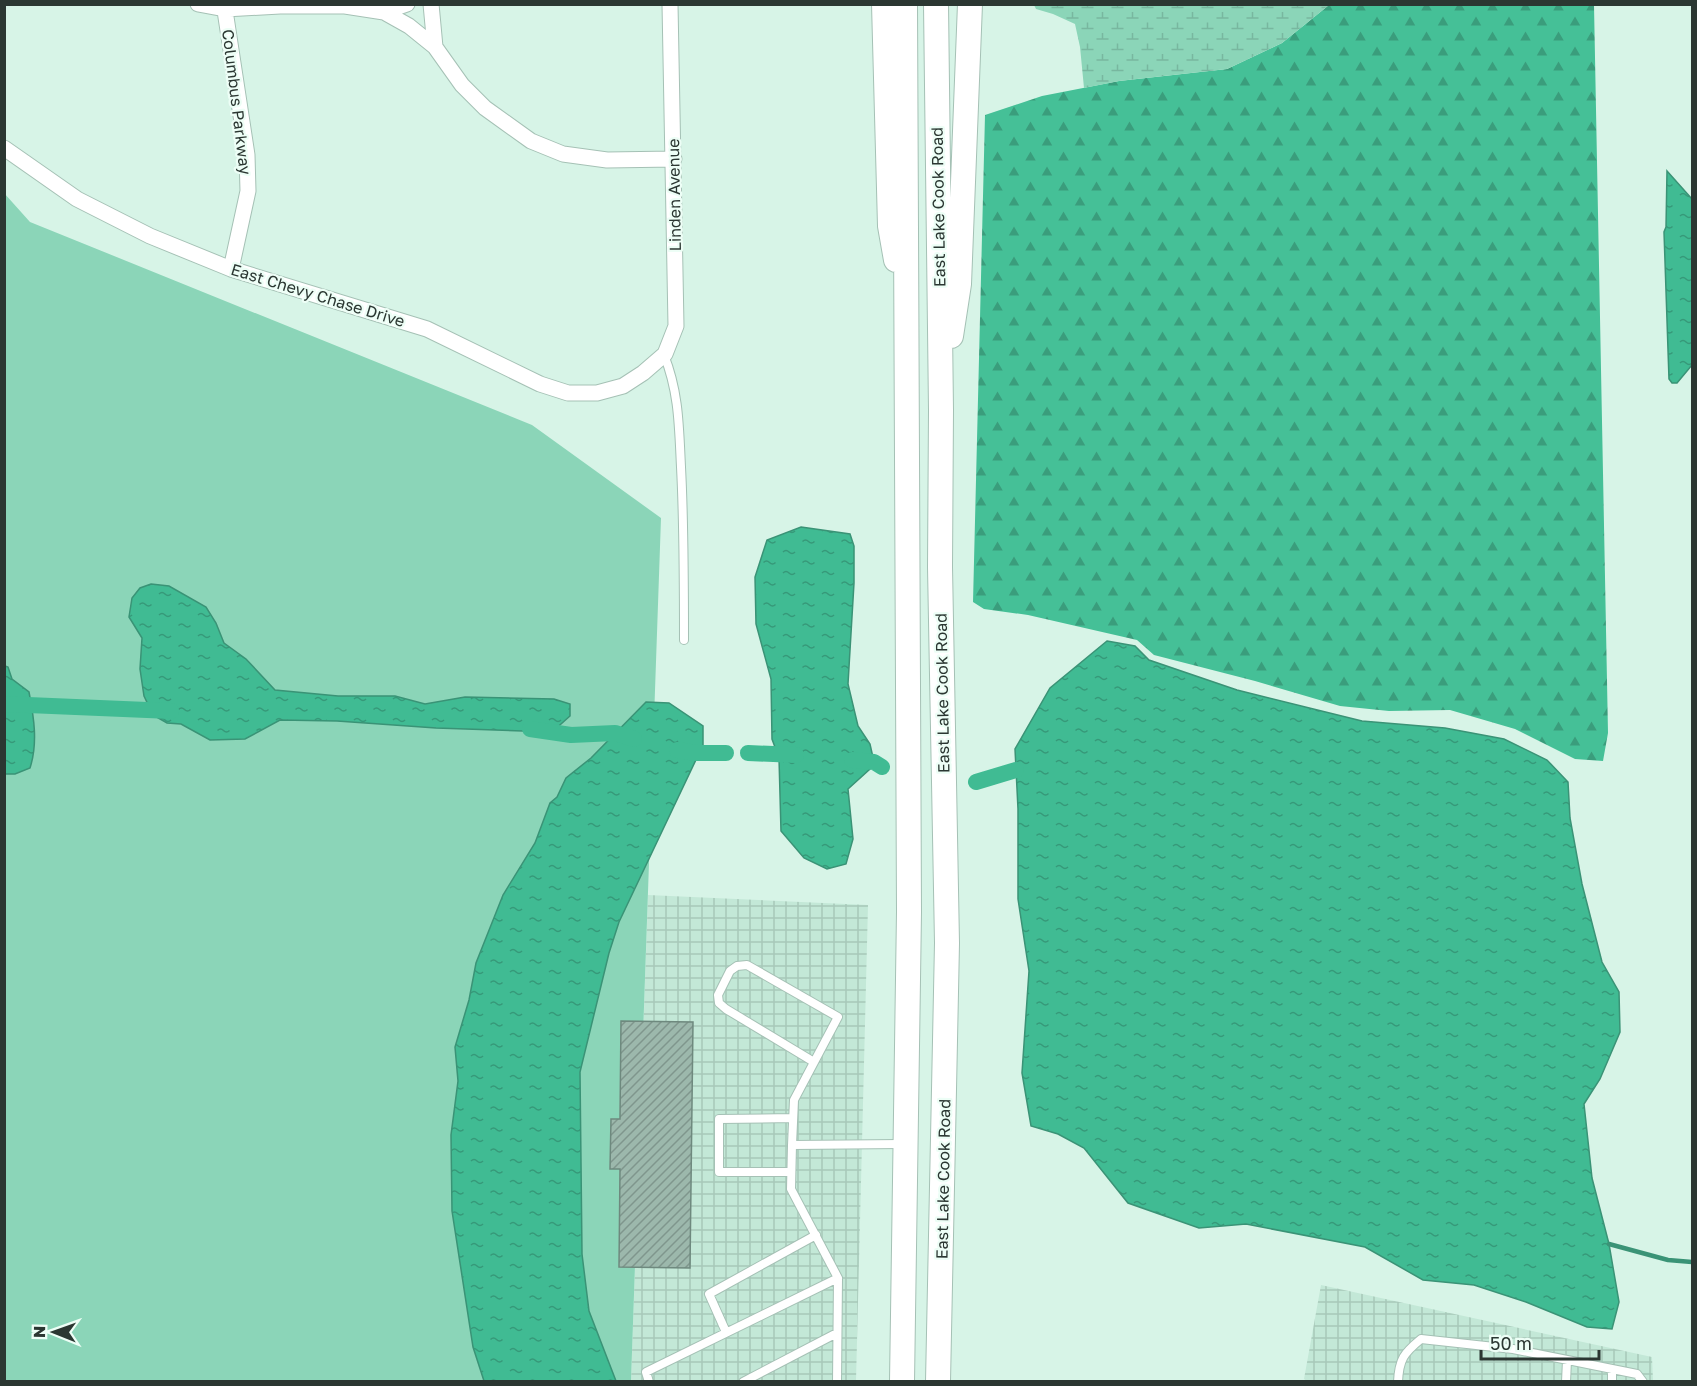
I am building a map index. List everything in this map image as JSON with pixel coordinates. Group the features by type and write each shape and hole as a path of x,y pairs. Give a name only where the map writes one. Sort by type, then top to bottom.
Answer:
{"main road":[{"path":"884,4 890,226 908,331"},
{"name":"East Lake Cook Road","path":"902,1382 909,912 905,4"},
{"name":"East Lake Cook Road","path":"936,4 940,567 947,943 938,1382"},
{"path":"940,410 959,284 970,4"},
{"path":"906,1144 943,1145"}],"street":[{"path":"198,4 225,7 345,6 384,12 409,26 435,47 462,85 485,108 531,141 563,154 596,158 674,159"},
{"path":"384,12 407,4"},
{"path":"431,4 435,47"},
{"name":"Linden Avenue","path":"643,373 664,355 676,326 670,4"},
{"name":"Columbus Parkway","path":"225,7 247,155 248,191 231,269"},
{"name":"East Chevy Chase Drive","path":"4,148 77,199 150,236 231,269 427,329 540,384 568,393 597,393 623,386 643,373"}],"lane":[{"path":"664,355 673,377 677,401 683,503 684,640"},
{"path":"814,1062 719,1003 718,995 730,971 736,966 747,965 838,1017 794,1100 791,1172 791,1189 838,1278 837,1382"},
{"path":"791,1172 719,1172 719,1119 793,1118"},
{"path":"792,1145 906,1144"},
{"path":"726,1332 709,1294 816,1236"},
{"path":"649,1382 645,1372 838,1278"},
{"path":"743,1382 837,1333"},
{"path":"1398,1382 1399,1366 1406,1351 1421,1340 1513,1349 1637,1374 1643,1382"},
{"path":"1566,1382 1567,1360"},
{"path":"1612,1369 1612,1382"}],"shaded area":[{"path":"648,895 868,905 856,1381 631,1382"},
{"path":"1321,1285 1652,1357 1653,1381 1308,1382 1304,1379"}],"green space":[{"path":"1034,5 1329,5 1282,43 1227,69 1119,81 1084,88 1075,24 1036,9"},
{"path":"1329,5 1594,5 1608,733 1603,761 1575,759 1515,729 1450,710 1389,711 1340,706 1154,655 1137,640 1028,615 984,609 973,602 985,115 1042,96 1119,81 1227,69 1282,43"},
{"path":"4,193 30,222 532,425 661,518 631,1381 5,1381"}],"water":[{"path":"1667,171 1692,199 1692,365 1677,383 1672,383 1669,379 1664,232"},
{"path":"801,527 850,534 854,546 848,684 858,726 870,744 874,762 870,769 848,789 853,839 846,864 827,869 804,858 781,831 779,758 772,739 771,679 756,624 755,577 767,540"},
{"path":"151,584 169,586 206,607 224,643 246,659 275,690 338,696 395,696 425,704 465,697 554,699 570,704 570,716 552,732 280,720 245,739 210,740 181,724 167,723 153,715 144,696 140,669 142,638 129,617 132,598 140,588"},
{"path":"1107,641 1135,646 1149,660 1237,690 1362,721 1445,728 1504,739 1547,760 1568,782 1570,818 1582,884 1602,962 1619,992 1620,1032 1600,1079 1584,1104 1592,1178 1609,1244 1619,1302 1612,1329 1587,1327 1526,1302 1474,1285 1423,1280 1365,1247 1246,1224 1199,1228 1128,1203 1084,1148 1058,1134 1031,1126 1022,1073 1029,971 1018,899 1015,749 1050,688"},
{"path":"5,666 8,667 12,679 29,692 34,721 35,740 30,768 15,774 5,774"},
{"path":"646,702 669,703 703,726 703,745 619,922 609,953 580,1072 582,1254 589,1311 616,1381 484,1381 473,1347 452,1211 451,1135 458,1081 455,1047 469,1000 476,963 503,895 535,843 550,803 557,797 566,778 591,758"}],"building":[{"path":"621,1021 693,1022 690,1268 619,1267 620,1169 610,1169 611,1119 620,1119"}],"waterway":[{"path":"4,704 171,711"},
{"path":"530,729 571,735 615,733 634,739"},
{"path":"677,750 726,753"},
{"path":"748,753 796,755"},
{"path":"852,760 874,762 882,767"},
{"path":"976,782 1016,770"},
{"path":"1609,1244 1668,1260 1692,1262"}]}
